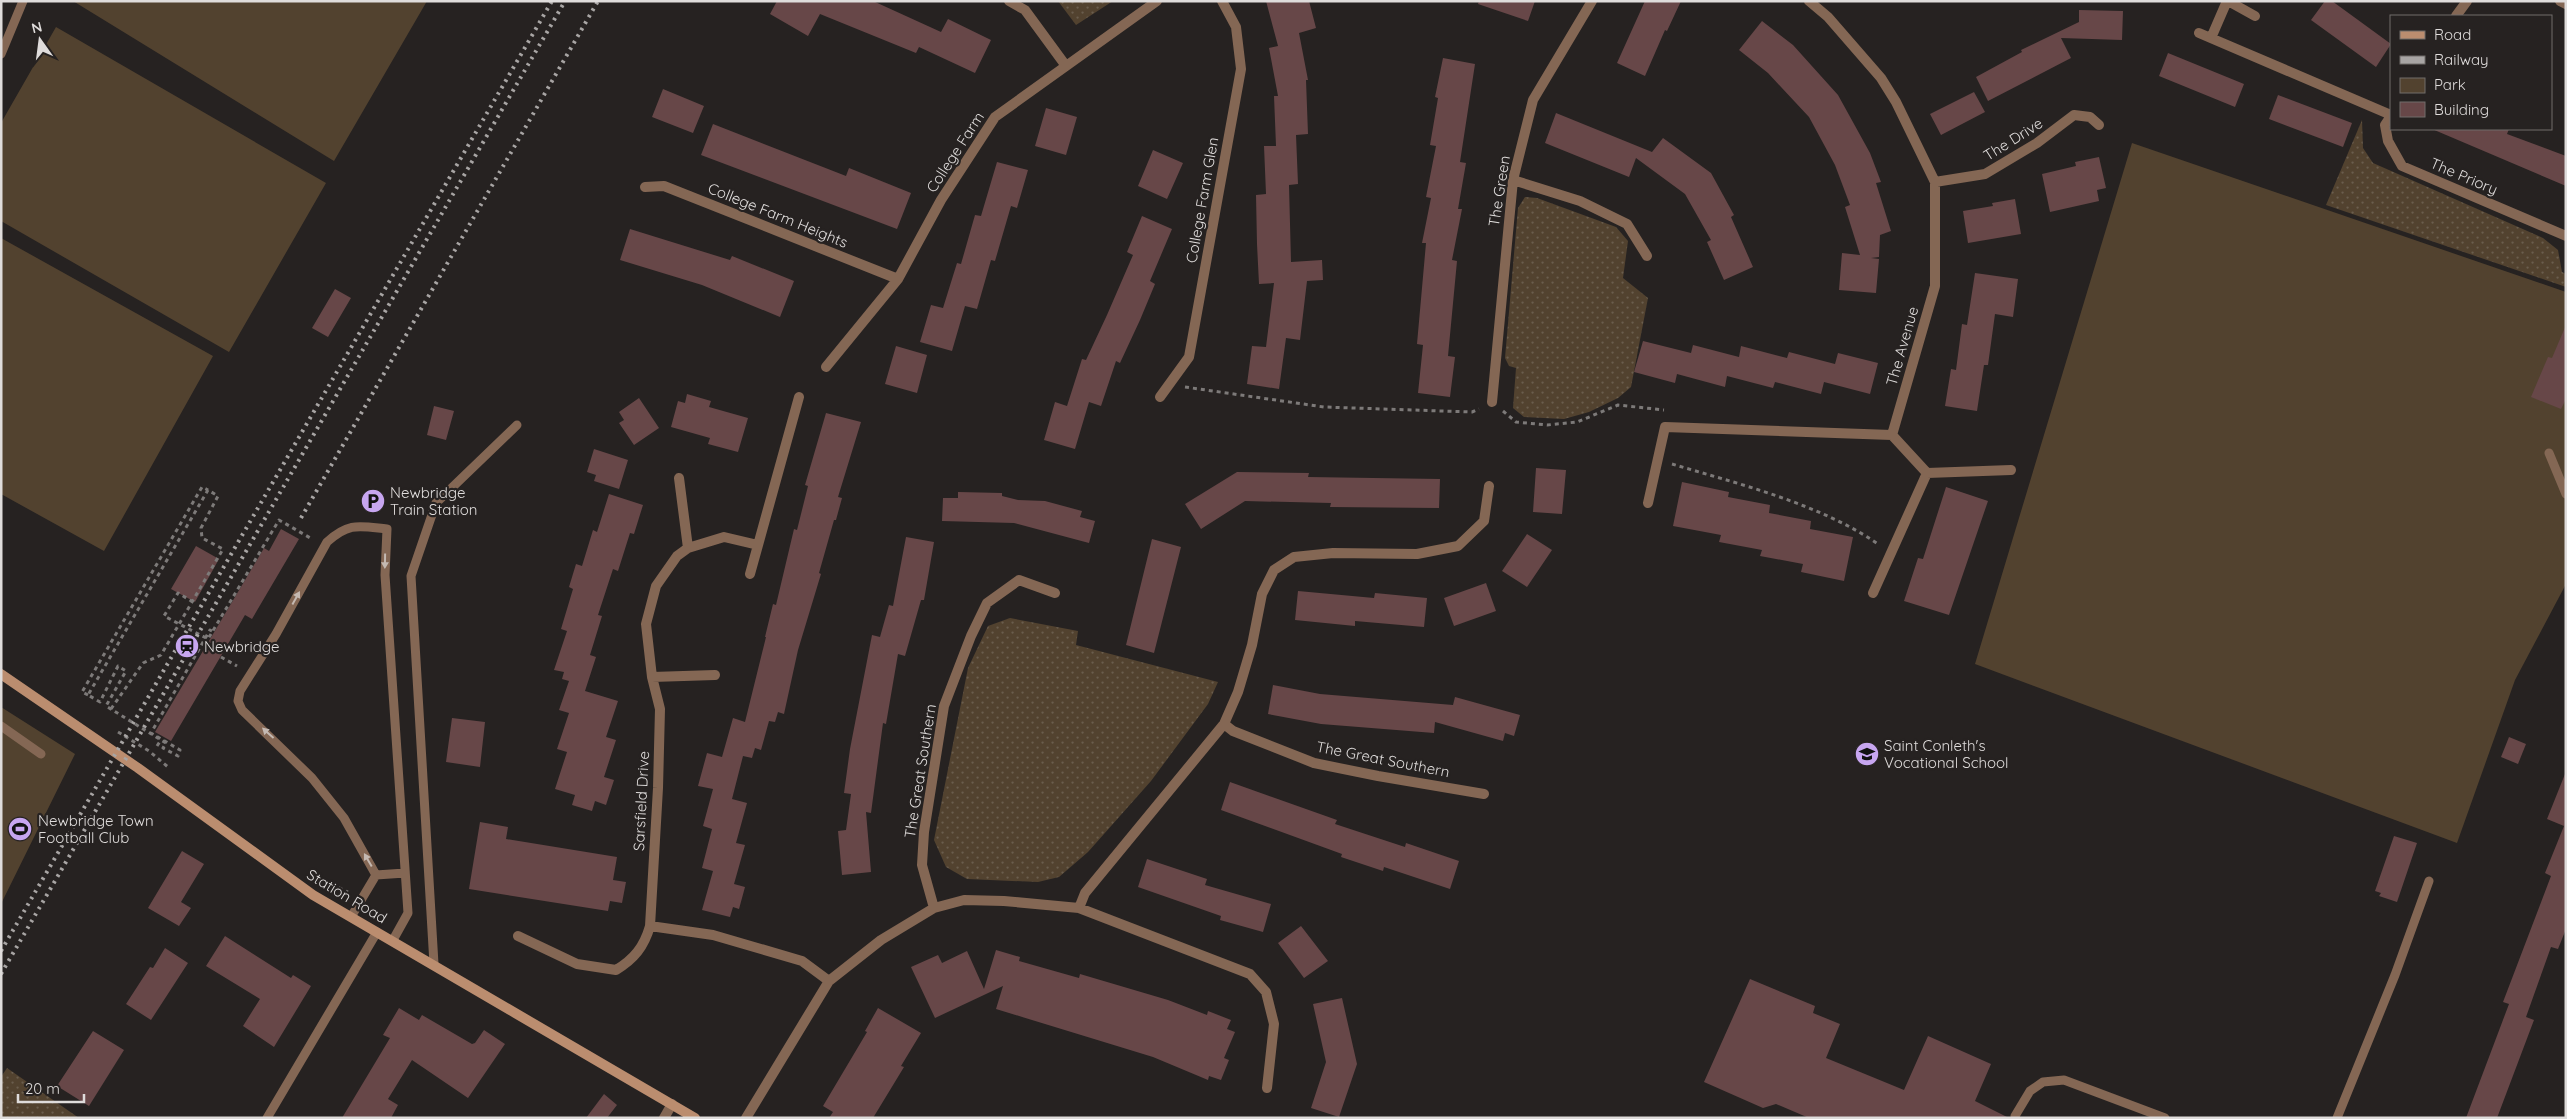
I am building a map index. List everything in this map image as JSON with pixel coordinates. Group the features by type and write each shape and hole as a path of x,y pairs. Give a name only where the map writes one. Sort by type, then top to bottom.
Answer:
{"main road":[{"name":"Station Road","path":"1,674 138,768 313,895 695,1118"}],"street":[{"path":"1009,1 1025,10 1066,66"},
{"name":"College Farm","path":"826,367 898,279 941,200 994,117 1157,1"},
{"name":"College Farm Glen","path":"1160,397 1189,357 1240,69 1236,27 1222,1"},
{"name":"The Green","path":"1492,402 1513,180 1533,100 1592,1"},
{"name":"The Avenue","path":"1809,1 1828,17 1881,78 1896,102 1935,182 1935,286 1892,435"},
{"path":"2212,38 2228,1 2255,16"},
{"path":"2457,15 2467,1"},
{"path":"2560,1 2566,4"},
{"path":"2199,32 2390,116"},
{"name":"The Drive","path":"1935,182 1985,174 2037,143 2074,115 2090,117 2099,125"},
{"name":"The Priory","path":"2390,118 2385,125 2388,141 2402,166 2566,236"},
{"path":"1513,180 1580,201 1627,224 1647,256"},
{"name":"College Farm Heights","path":"644,187 664,186 898,279"},
{"path":"750,574 799,397"},
{"path":"1648,503 1665,427 1892,435 1927,473 2011,470"},
{"path":"1874,593 1927,473"},
{"path":"679,478 688,548"},
{"path":"1079,908 1085,893 1224,724 1238,692 1252,645 1262,594 1274,570 1294,557 1333,553 1416,554 1458,546 1484,521 1489,486"},
{"name":"Sarsfield Drive","path":"518,936 578,964 616,970 630,961 645,944 650,926 658,788 660,709 652,677 646,624 656,586 677,556 688,548 724,537 758,544"},
{"name":"The Great Southern","path":"934,908 922,865 924,832 944,706 971,636 987,603 1019,580 1055,592"},
{"path":"652,677 714,675"},
{"name":"The Great Southern","path":"1224,724 1233,731 1314,763 1484,794"},
{"path":"746,1118 829,982 881,940 934,908 964,900 1004,901 1079,908 1250,974 1266,992 1274,1024 1267,1088"},
{"path":"650,926 713,935 802,961 829,982"},
{"path":"664,1118 672,1104"}],"lane":[{"path":"1,54 23,1"},
{"path":"434,964 411,576 436,503 517,425"},
{"path":"2549,453 2566,494"},
{"path":"376,875 344,818 312,778 242,710 238,701 240,691 276,634 327,542 339,531 354,525 387,529 385,574 408,913 392,940"},
{"path":"1,726 41,754"},
{"path":"376,875 405,873"},
{"path":"351,917 376,875"},
{"path":"2337,1118 2395,975 2429,881"},
{"path":"267,1118 377,932"},
{"path":"2015,1116 2030,1091 2043,1082 2064,1080 2165,1118"}],"path":[{"path":"1169,385 1324,407 1472,412 1492,402 1516,422 1548,424 1577,422 1618,405 1667,410"},
{"path":"1657,460 1725,479 1811,510 1862,533 1892,553"},
{"path":"111,709 143,663 161,655 223,550 202,538 201,528 218,496 202,487 82,692 100,702 118,666 126,671 106,706 166,743 163,748 175,756 180,755 180,750 151,733 203,647 210,630 212,631"},
{"path":"88,695 208,490"},
{"path":"193,602 178,593 164,616 208,639 279,520 314,541 327,542"},
{"path":"116,731 149,750"},
{"path":"157,746 161,740"}],"green space":[{"path":"73,1 427,1 334,161"},
{"path":"1058,1 1113,1 1076,25"},
{"path":"56,27 326,183 229,352 1,221 1,123"},
{"path":"2362,120 2363,148 2373,163 2543,238 2558,250 2562,272 2566,274 2566,287 2326,205"},
{"path":"2132,143 2566,292 2566,584 2515,680 2457,843 1975,664"},
{"path":"1525,197 1537,198 1616,227 1628,241 1623,278 1648,298 1631,387 1618,398 1589,412 1564,419 1524,417 1513,408 1516,368 1509,366 1505,358 1518,208"},
{"path":"1,238 213,356 104,551 1,494"},
{"path":"1010,618 1078,631 1076,645 1218,682 1208,704 1151,781 1088,852 1059,877 1038,882 967,879 946,867 934,840 968,668 988,626"},
{"name":"Newbridge Town Football Club","path":"1,707 75,754 1,904"},
{"path":"7,1068 79,1118 1,1118 1,1077"}],"building":[{"path":"777,1 873,1 941,32 948,19 991,40 975,73 919,47 916,53 820,14 808,36 770,14"},
{"path":"1266,1 1309,1 1316,28 1299,33 1308,80 1306,80 1308,134 1296,135 1298,184 1289,185 1291,262 1322,260 1323,280 1307,281 1300,340 1286,338 1279,389 1247,384 1252,346 1266,347 1274,283 1259,284 1257,244 1256,195 1266,194 1264,146 1276,146 1274,96 1278,96 1269,48 1278,46"},
{"path":"1479,1 1535,1 1528,21 1478,4"},
{"path":"1645,1 1681,1 1667,31 1665,30 1645,76 1617,63"},
{"path":"2325,1 2332,1 2390,43 2390,46 2376,67 2311,20"},
{"path":"2079,10 2123,11 2122,40 2061,38 2071,58 1988,101 1976,77 2022,52 2021,50 2079,22"},
{"path":"1762,21 1793,45 1838,95 1870,153 1881,182 1876,183 1891,231 1880,235 1879,257 1871,258 1879,259 1876,293 1839,290 1842,253 1860,255 1845,207 1850,205 1835,165 1809,117 1768,73 1739,50"},
{"path":"2168,53 2244,84 2235,107 2159,76"},
{"path":"1443,58 1475,64 1460,162 1466,163 1458,209 1462,209 1452,260 1457,261 1448,356 1455,357 1450,397 1418,393 1423,345 1417,344 1426,243 1422,243 1431,198 1426,197 1436,146 1430,145 1438,98 1435,97"},
{"path":"663,89 704,106 693,133 652,117"},
{"path":"1974,92 1985,112 1941,135 1930,114"},
{"path":"2278,95 2352,123 2343,147 2269,119"},
{"path":"1046,108 1077,117 1066,155 1035,146"},
{"path":"1556,113 1652,152 1663,138 1711,173 1734,215 1731,217 1753,267 1724,280 1707,242 1711,240 1685,194 1636,158 1629,177 1545,143"},
{"path":"713,124 846,176 849,168 911,193 897,229 701,155"},
{"path":"2434,130 2509,130 2507,134 2566,156 2566,186"},
{"path":"1153,150 1183,163 1167,199 1138,186"},
{"path":"2099,157 2106,188 2097,190 2099,201 2050,212 2042,174 2076,166 2075,162"},
{"path":"997,162 1028,170 1017,208 1011,206 995,261 991,260 977,309 965,306 952,351 920,342 931,305 943,308 957,263 961,264 975,215 981,216"},
{"path":"2015,199 2021,234 1968,243 1963,211 1993,206 1992,203"},
{"path":"1142,216 1172,229 1150,281 1155,284 1140,320 1120,363 1116,361 1101,406 1089,402 1075,449 1044,440 1055,402 1067,406 1082,359 1086,360 1107,315 1133,255 1127,252"},
{"path":"630,229 730,260 732,256 794,281 780,317 702,285 620,260"},
{"path":"1975,273 2018,279 2013,317 1995,314 1988,365 1984,365 1977,411 1945,406 1951,369 1956,370 1962,324 1967,325"},
{"path":"335,289 351,298 328,337 312,328"},
{"path":"2566,325 2566,399 2561,409 2531,397 2548,357 2552,358"},
{"path":"1643,341 1691,353 1693,345 1739,357 1741,346 1787,358 1789,352 1835,364 1838,353 1878,363 1870,394 1824,382 1821,394 1775,382 1773,388 1727,376 1725,387 1677,374 1675,383 1634,372"},
{"path":"896,346 927,355 917,393 885,384"},
{"path":"687,394 711,401 709,407 748,418 738,452 708,444 710,438 671,427 678,401 685,403"},
{"path":"639,398 659,428 634,445 619,423 624,420 619,412"},
{"path":"434,406 454,411 446,440 427,435"},
{"path":"826,413 861,422 838,497 842,498 836,520 834,520 819,573 821,574 798,650 784,714 778,712 775,722 769,721 761,750 755,748 752,758 743,756 732,799 747,803 736,843 745,845 734,884 745,887 739,909 733,907 730,917 702,910 713,871 702,868 712,829 703,826 713,789 698,786 707,753 722,757 733,718 745,722 773,604 776,605 794,529 797,530 808,486 805,485"},
{"path":"594,449 628,460 619,489 594,481 596,475 587,472"},
{"path":"1536,468 1566,470 1562,514 1533,512"},
{"path":"1237,472 1309,473 1308,477 1440,479 1439,508 1330,507 1331,503 1245,501 1201,529 1185,504"},
{"path":"1682,482 1729,492 1728,497 1770,505 1769,513 1811,521 1810,529 1853,537 1844,581 1801,572 1803,564 1760,556 1762,550 1719,542 1721,535 1673,526"},
{"path":"1946,487 1988,501 1949,615 1904,601 1918,558 1923,559"},
{"path":"958,492 1002,493 1002,496 1018,500 1045,501 1082,511 1080,517 1095,521 1089,543 1014,523 942,521 943,498 958,498"},
{"path":"609,494 643,505 634,534 630,533 618,571 613,569 598,615 602,616 590,655 596,657 585,691 618,701 606,737 616,740 604,777 614,780 606,805 595,801 592,811 572,805 575,795 555,789 567,752 557,749 569,713 559,710 569,681 562,679 564,672 554,670 567,631 561,629 573,589 569,587 576,564 582,566 593,530 597,532"},
{"path":"281,529 299,539 252,619 245,615 171,741 155,732 264,548 269,551"},
{"path":"1527,534 1552,550 1527,587 1502,571"},
{"path":"906,537 934,542 924,600 921,600 905,656 898,654 886,724 883,723 871,813 866,812 871,872 842,875 838,831 846,830 851,794 844,793 850,749 872,635 880,637 889,605 893,606"},
{"path":"1152,539 1181,547 1154,653 1126,645"},
{"path":"196,546 219,559 195,602 171,589"},
{"path":"1486,583 1496,611 1454,626 1444,598"},
{"path":"1298,591 1374,598 1375,593 1427,598 1424,627 1355,621 1355,626 1295,620"},
{"path":"1273,685 1320,694 1453,705 1455,697 1520,715 1514,736 1505,733 1503,741 1435,722 1434,733 1321,724 1268,714"},
{"path":"452,718 485,722 480,767 446,762"},
{"path":"2509,737 2526,744 2518,764 2501,757"},
{"path":"2565,774 2566,929 2558,949 2551,947 2526,1017 2534,1020 2497,1118 2466,1118 2509,1004 2503,1002 2551,876 2545,873 2564,826 2547,819"},
{"path":"1230,782 1337,820 1335,824 1405,847 1406,843 1459,861 1450,889 1384,867 1383,871 1341,857 1342,854 1221,810"},
{"path":"480,822 508,827 506,839 617,857 613,880 626,882 622,903 610,901 608,911 469,889"},
{"path":"2394,836 2417,843 2397,902 2379,896 2381,893 2375,891"},
{"path":"182,851 204,864 181,902 191,908 179,926 148,908"},
{"path":"1147,859 1207,879 1205,885 1271,904 1263,932 1220,920 1221,916 1138,887"},
{"path":"1301,926 1328,961 1304,978 1278,943"},
{"path":"225,936 291,978 293,975 311,986 274,1047 243,1026 260,999 206,966"},
{"path":"165,948 188,963 151,1020 126,1004 150,967 153,968"},
{"path":"996,950 1020,957 1019,961 1079,978 1080,974 1168,1000 1207,1015 1208,1011 1231,1020 1227,1029 1235,1032 1224,1058 1229,1060 1221,1080 1209,1076 1208,1080 1153,1057 996,1009 1003,986 935,1018 911,967 938,955 942,963 967,951 984,989"},
{"path":"1750,979 1815,1006 1813,1013 1840,1024 1826,1058 1904,1090 1928,1036 1991,1064 1975,1101 2009,1118 1809,1118 1776,1104 1763,1108 1704,1082"},
{"path":"1342,998 1357,1064 1339,1117 1311,1108 1326,1062 1313,1004"},
{"path":"399,1008 419,1020 422,1015 472,1044 475,1043 484,1030 505,1044 468,1098 412,1060 388,1099 398,1105 391,1118 342,1118 390,1038 383,1035"},
{"path":"878,1008 921,1033 901,1066 904,1067 873,1118 829,1118 833,1112 823,1106 867,1032 865,1031"},
{"path":"93,1031 124,1050 89,1106 57,1086"},
{"path":"604,1094 617,1105 607,1118 586,1118"}],"railway":[{"path":"1,951 552,1"},
{"path":"1,974 565,1"},
{"path":"301,518 598,1"}],"place":[{"name":"Newbridge Train Station","path":"373,501"},
{"name":"Newbridge","path":"187,646"},
{"name":"Saint Conleth's Vocational School","path":"1867,754"},
{"name":"Newbridge Town Football Club","path":"20,829"}]}
